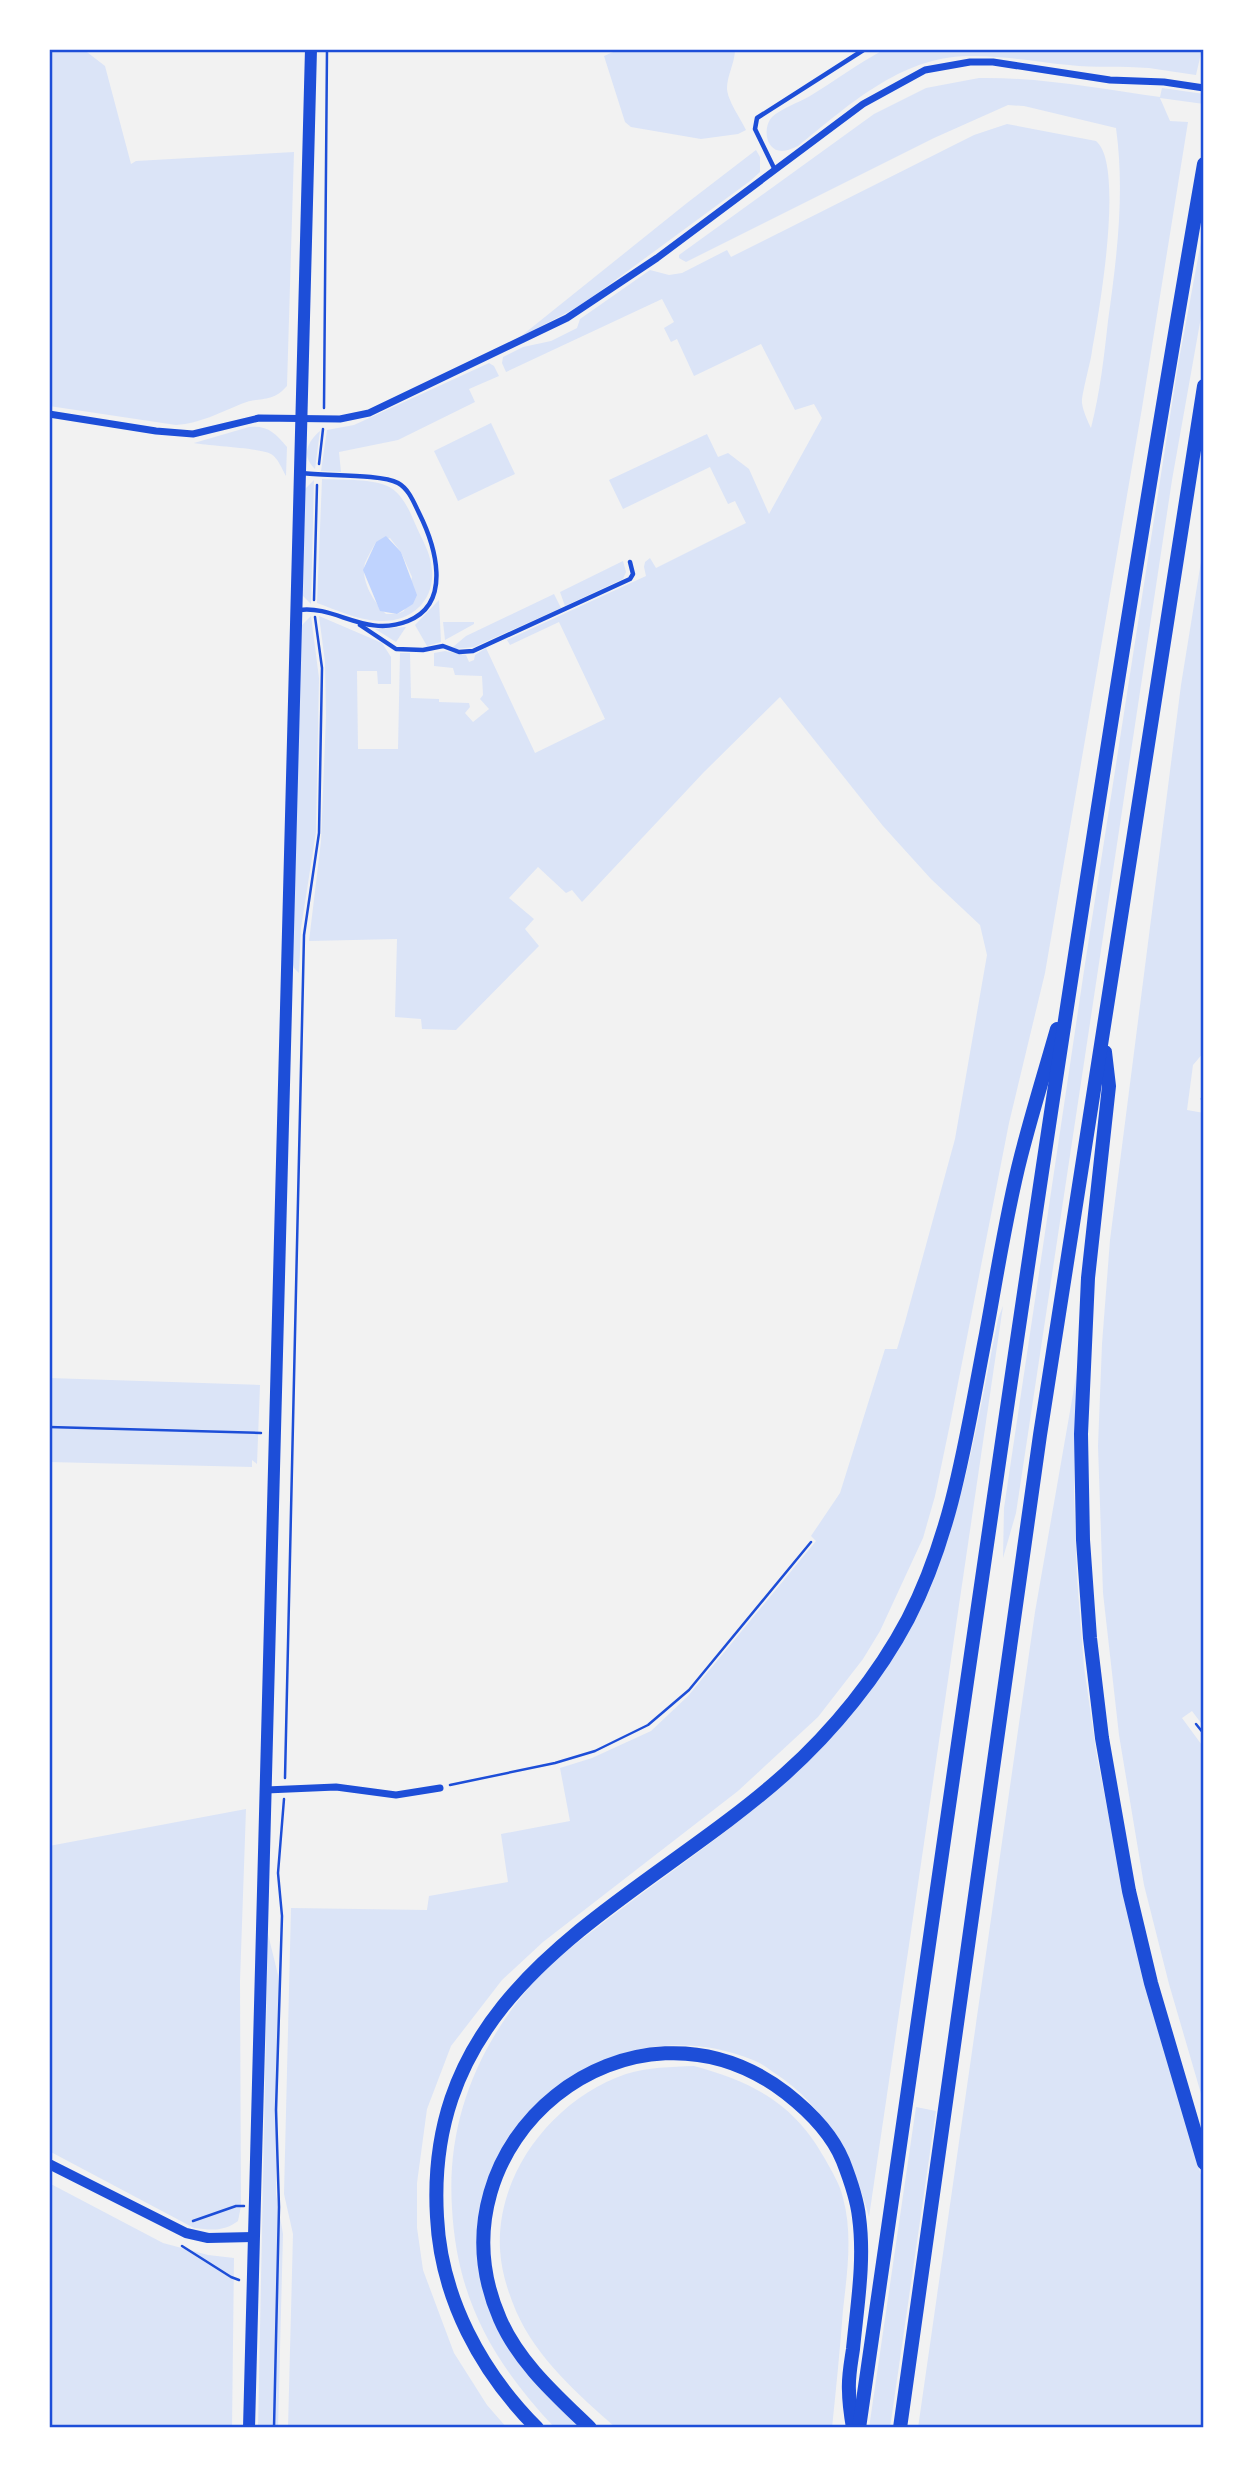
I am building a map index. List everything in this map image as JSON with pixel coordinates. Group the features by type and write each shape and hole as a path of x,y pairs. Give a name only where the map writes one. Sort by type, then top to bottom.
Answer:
{"highway":[{"path":"859,2428 1074,970 1138,551 1204,164"},
{"path":"900,2428 1040,1435 1204,386"},
{"path":"537,2428 496,2381 466,2331 448,2284 438,2236 435,2190 440,2140 449,2107 465,2065 480,2037 499,2008 523,1980 583,1928 785,1774 835,1723 867,1683 906,1623 933,1563 956,1486 1020,1159 1074,970"},
{"path":"1103,1033 1109,1086 1088,1278 1081,1434 1083,1540 1090,1638 1102,1738 1129,1891 1162,2021 1204,2163"},
{"path":"590,2428 532,2370 500,2320 486,2267 485,2241 489,2199 509,2150 536,2112 552,2097 570,2083 602,2067 635,2056 673,2053 705,2056 738,2065 772,2083 802,2105 821,2126 842,2158 859,2216 861,2247 849,2390 853,2428"}],"main road":[{"path":"249,2428 310,49"}],"street":[{"path":"49,414 178,434 200,432 259,418 324,419 369,413 568,318 657,258 863,104 925,70 970,62 993,62 1110,80 1164,82 1204,88"},
{"path":"266,1790 354,1788 396,1795 440,1788"},
{"path":"49,2164 186,2233 208,2238 253,2236"}],"lane":[{"path":"775,170 755,129 757,118 865,49"},
{"path":"299,473 387,480 402,486 424,523 437,569 436,587 424,610 407,622 394,625 359,624"},
{"path":"294,610 314,608 359,624 396,649 423,650 443,646 459,652 473,651 630,579 633,574 630,562"}],"path":[{"path":"274,2428 279,2207 276,2110 282,1916 278,1873 285,1788 304,935 318,832 322,687 314,608 318,475 324,419 327,49"},
{"path":"1202,1099 1204,1089"},
{"path":"49,1427 275,1433"},
{"path":"440,1788 582,1755 632,1735 648,1725 689,1690 811,1542"},
{"path":"1196,1724 1204,1734"},
{"path":"187,2223 236,2206 254,2207"},
{"path":"179,2244 231,2277 252,2281"}],"shaded area":[{"path":"49,49 83,49 105,66 131,164 136,161 294,152 287,386 281,392 202,420 176,425 49,406"},
{"path":"620,49 735,49 727,83 728,93 746,130 738,134 701,139 631,127 625,122 604,56"},
{"path":"885,49 1202,49 1196,75 1149,68 1079,66 993,57 943,59 920,65 876,86 798,146 782,151 772,147 767,138 767,127 772,117"},
{"path":"979,78 1047,81 1160,97 1162,88 1204,94 1204,104 1160,98 1170,121 1188,122 1142,408 1045,973 1009,1123 950,1424 923,1538 880,1631 863,1659 818,1717 738,1791 543,1942 502,1980 451,2046 427,2109 417,2183 417,2228 423,2270 454,2353 487,2405 507,2428 288,2428 293,2234 284,2194 291,1908 427,1910 429,1896 508,1882 501,1834 570,1821 560,1768 592,1758 651,1731 688,1696 816,1541 811,1536 840,1493 885,1349 897,1349 905,1322 955,1139 987,955 980,925 931,879 883,826 780,697 704,772 582,902 572,890 566,893 538,867 509,898 534,919 525,929 539,946 456,1030 422,1029 421,1019 395,1017 397,939 309,941 321,841 326,716 325,662 319,616 382,643 391,657 391,684 378,684 377,671 357,671 358,749 398,749 400,653 410,653 411,698 469,703 470,707 465,713 473,722 489,709 480,699 483,695 482,676 455,675 453,668 434,666 434,653 445,651 466,655 469,662 486,648 535,753 605,719 559,622 510,645 507,640 646,576 645,562 650,558 656,568 746,523 735,501 728,504 710,467 623,509 609,480 707,434 718,457 728,453 749,469 769,514 822,418 814,404 795,410 761,344 694,376 677,339 671,342 664,328 674,322 662,299 506,372 502,363 503,357 523,347 551,341 577,328 580,319 650,270 669,275 682,273 727,250 731,257 974,135 1007,124 1096,141 1104,155 1109,178 1108,240 1100,305 1082,399 1091,428 1101,375 1117,249 1120,176 1116,128 1024,106 1008,105 934,138 686,262 679,258 679,255 874,114 926,88"},
{"path":"756,150 760,157 760,172 750,181 595,295 520,337 687,203"},
{"path":"1204,226 1204,300 1172,480 1016,1513 1003,1558 1004,1508 1085,964 1178,365"},
{"path":"489,363 494,366 499,376 469,389 475,402 398,440 339,452 341,472 321,471 327,430 354,425"},
{"path":"491,423 515,474 458,501 434,451"},
{"path":"249,427 261,427 271,431 287,447 286,476 276,458 266,452 194,443"},
{"path":"320,431 315,469 308,459 307,449"},
{"path":"322,479 367,481 391,488 407,506 429,554 432,576 427,597 412,613 391,621 363,619 317,603","holes":["390,538 401,552 412,577 404,611 386,614 369,591 364,577 365,563 376,542"]},
{"path":"314,480 311,604 303,596 305,489"},
{"path":"1204,543 1204,1052 1193,1065 1187,1110 1204,1113 1204,1727 1192,1711 1182,1718 1204,1748 1204,2104 1144,1885 1119,1735 1103,1593 1098,1446 1110,1240 1181,685"},
{"path":"623,561 626,572 623,579 565,606 560,592"},
{"path":"554,594 561,608 474,647 453,647 466,636"},
{"path":"439,600 441,642 427,646 415,625"},
{"path":"311,616 319,678 316,832 301,928 299,973 292,961 301,626"},
{"path":"443,622 474,622 474,624 445,640"},
{"path":"406,627 396,642 375,629"},
{"path":"1003,1306 869,2217 846,2156 823,2119 793,2087 756,2061 706,2047 659,2046 614,2056 573,2076 538,2104 509,2140 489,2182 479,2230 483,2275 501,2333 585,2428 555,2428 513,2379 496,2354 470,2301 461,2272 455,2241 451,2180 458,2125 475,2073 501,2024 539,1975 575,1944 714,1841 779,1788 839,1729 866,1696 896,1652 920,1607 939,1562 967,1469"},
{"path":"1077,1371 1074,1494 1077,1578 1084,1667 1097,1757 1127,1908 1153,2013 1204,2185 1204,2428 918,2428 1035,1612"},
{"path":"49,1378 260,1385 257,1464 252,1460 252,1467 49,1462"},
{"path":"246,1809 240,1981 241,2206 238,2221 232,2225 217,2229 200,2229 49,2151 49,1846"},
{"path":"268,1934 278,1975 280,2002 276,2194 283,2234 278,2428 258,2428"},
{"path":"694,2066 753,2088 786,2110 813,2140 840,2188 848,2226 848,2254 832,2428 616,2428 573,2389 547,2360 535,2345 513,2304 501,2257 501,2220 519,2166 535,2142 554,2120 600,2085 643,2070"},
{"path":"916,2107 936,2111 890,2428 869,2428"},
{"path":"49,2183 163,2243 208,2255 234,2258 232,2428 49,2428"}],"water":[{"path":"386,536 401,552 417,595 413,604 397,614 380,611 363,570 376,542"}]}
